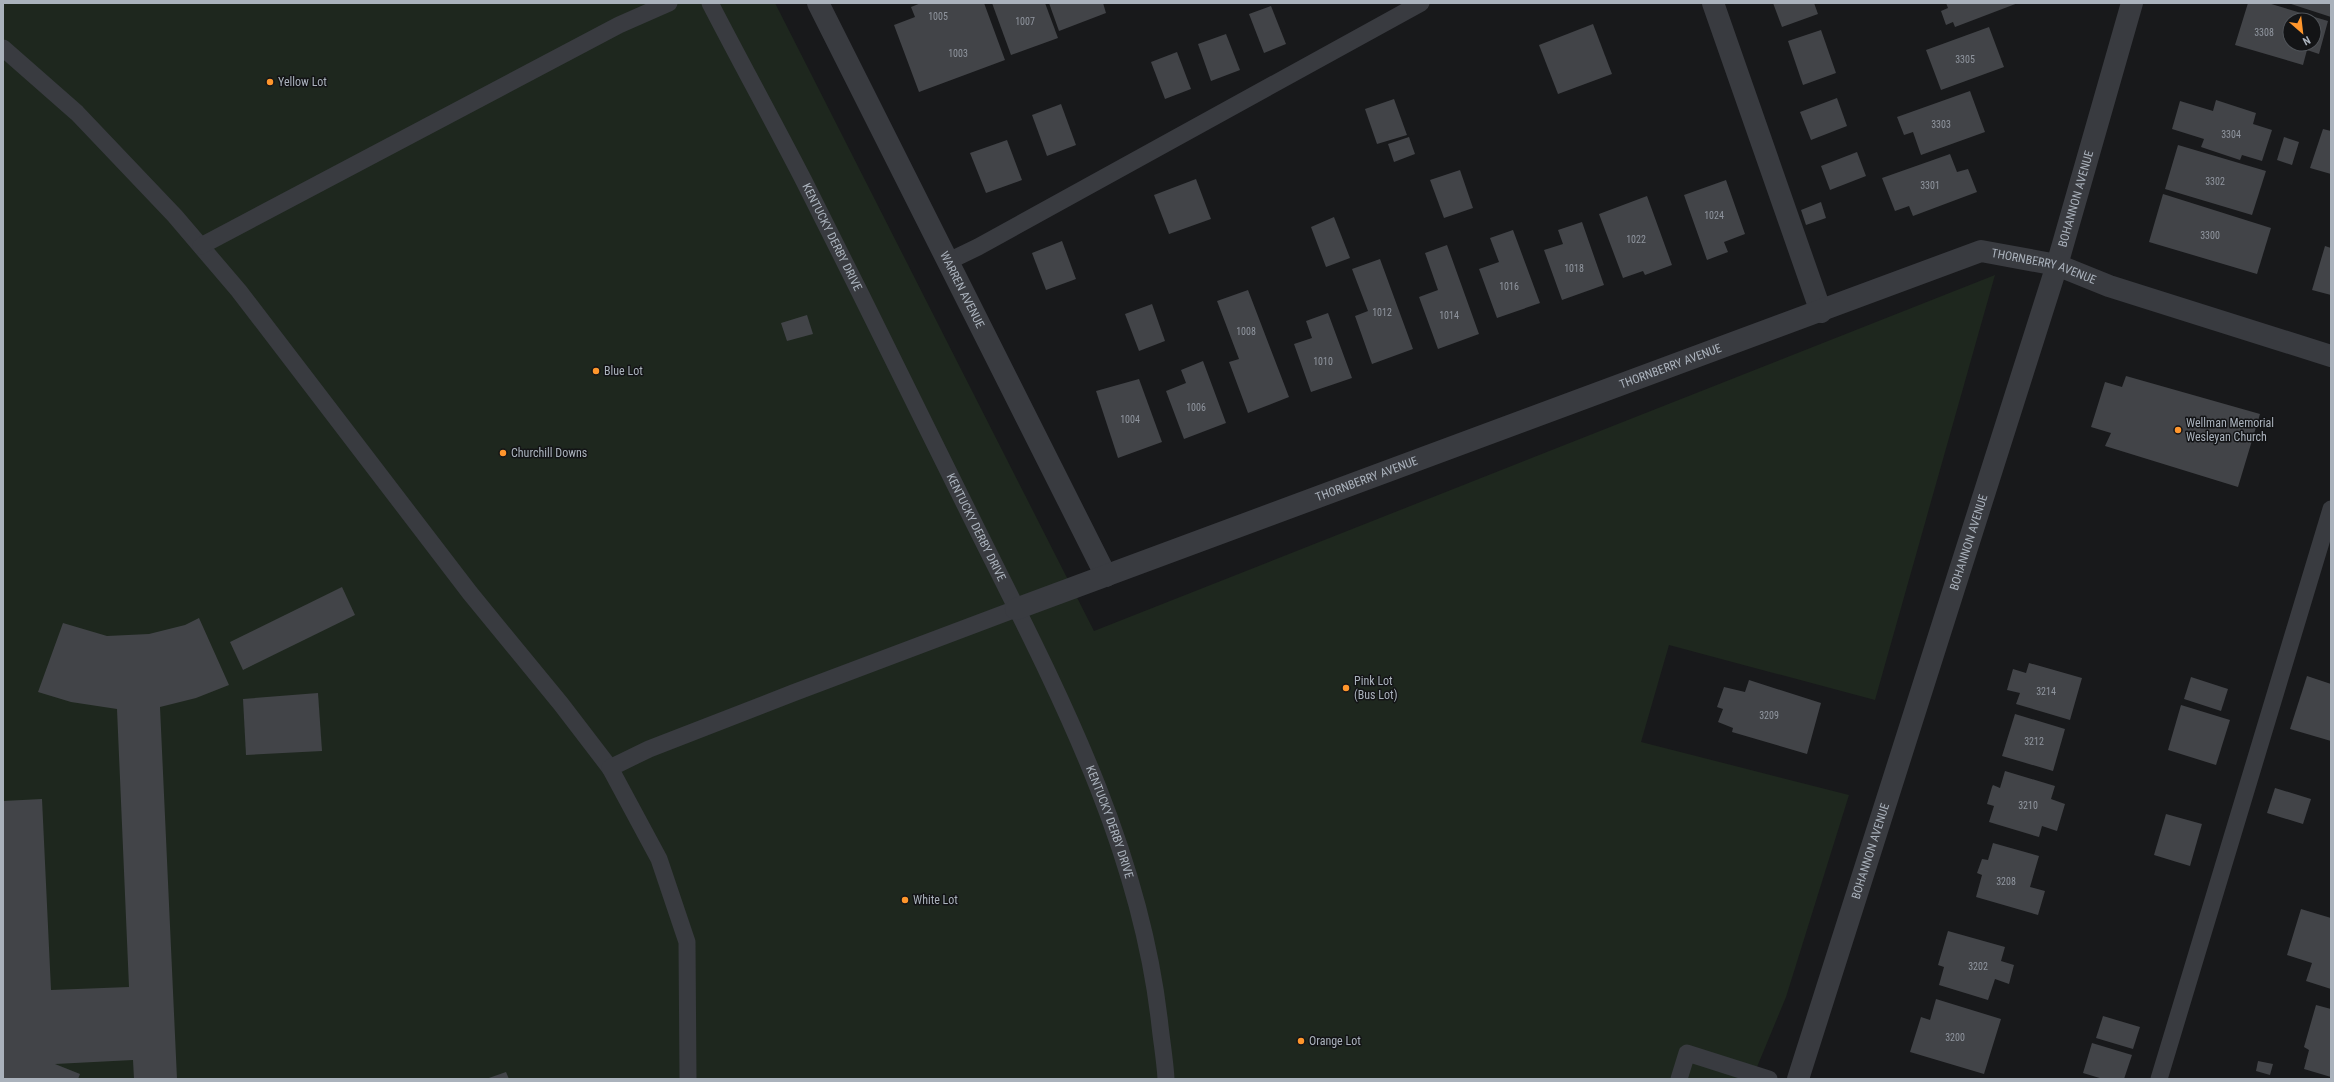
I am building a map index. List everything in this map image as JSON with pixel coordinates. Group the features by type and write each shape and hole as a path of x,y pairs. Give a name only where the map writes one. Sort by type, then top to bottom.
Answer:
{"street":[{"name":"WARREN AVENUE","path":"818,3 1106,576"},
{"path":"1713,3 1821,312"},
{"name":"BOHANNON AVENUE","path":"1798,1079 2057,265 2132,3"},
{"name":"THORNBERRY AVENUE","path":"1016,609 1821,312 1981,251 2057,265 2109,286 2331,356"}],"lane":[{"path":"201,246 612,29 669,3"},
{"name":"KENTUCKY DERBY DRIVE","path":"710,3 803,180 1063,703 1100,790 1126,862 1144,924 1156,986 1166,1079"},
{"path":"949,261 978,247 1421,3"},
{"path":"3,48 77,113 201,246 239,291 451,568 561,704 610,768 659,860 687,942 688,1079"},
{"path":"2158,1079 2331,509"},
{"path":"610,768 649,749 793,692 1016,609"},
{"path":"1679,1079 1688,1054 1769,1079"}],"shaded area":[{"name":"Churchill Downs","path":"3,3 775,3 1094,631 1995,275 1875,700 1669,645 1641,742 1849,795 1786,997 1752,1079 3,1079"}],"building":[{"path":"921,3 984,3 1005,60 919,92 894,25 915,17 911,7"},
{"path":"992,3 1045,3 1058,38 1011,55"},
{"path":"1049,3 1103,3 1106,13 1059,31"},
{"path":"1773,3 1814,3 1818,14 1782,27"},
{"path":"1946,3 2018,3 1955,27 1953,22 1946,25 1941,11 1948,8"},
{"path":"2248,3 2268,3 2298,12 2282,12 2282,52 2306,52 2303,65 2235,45"},
{"path":"2288,3 2331,3 2331,17 2322,14 2322,12 2316,12"},
{"path":"1271,6 1286,44 1264,53 1249,14"},
{"path":"2322,19 2328,21 2322,43"},
{"path":"1593,24 1612,74 1558,94 1539,45"},
{"path":"1989,27 2004,67 1941,90 1926,50"},
{"path":"1821,30 1836,73 1803,85 1788,41"},
{"path":"1226,34 1240,70 1211,81 1198,44"},
{"path":"1177,52 1191,89 1165,99 1151,62"},
{"path":"1970,91 1985,132 1921,155 1913,132 1904,135 1897,117"},
{"path":"1837,98 1847,126 1811,140 1800,112"},
{"path":"1394,99 1407,135 1377,144 1365,109"},
{"path":"2216,100 2256,113 2253,124 2272,130 2262,161 2242,155 2240,160 2201,147 2204,139 2172,129 2180,101 2213,111"},
{"path":"1061,104 1076,145 1047,156 1032,115"},
{"path":"2323,129 2331,131 2331,174 2310,168"},
{"path":"1409,137 1415,154 1394,162 1388,144"},
{"path":"2284,137 2299,142 2292,165 2277,160"},
{"path":"1007,140 1022,180 986,193 970,153"},
{"path":"2178,145 2266,171 2252,215 2165,189"},
{"path":"1857,152 1866,176 1830,190 1821,166"},
{"path":"1950,154 1957,172 1968,169 1977,192 1913,216 1909,206 1895,211 1882,178"},
{"path":"1460,170 1473,208 1444,218 1430,180"},
{"path":"1196,179 1211,219 1169,234 1154,195"},
{"path":"1726,180 1745,234 1724,242 1728,252 1707,260 1684,195"},
{"path":"2163,194 2271,228 2257,274 2149,242"},
{"path":"1647,196 1672,265 1645,275 1643,271 1623,278 1599,214"},
{"path":"1821,202 1826,218 1806,225 1801,210"},
{"path":"1334,217 1350,258 1326,267 1311,227"},
{"path":"1582,222 1604,285 1562,300 1544,250 1563,244 1558,230"},
{"path":"1513,230 1540,303 1497,318 1479,269 1499,262 1490,238"},
{"path":"1062,241 1076,279 1046,290 1032,253"},
{"path":"1447,245 1479,334 1438,349 1419,297 1438,290 1425,253"},
{"path":"2325,246 2331,248 2331,295 2312,290"},
{"path":"1380,259 1413,349 1372,364 1355,316 1368,311 1352,269"},
{"path":"1248,290 1289,397 1248,413 1229,362 1239,359 1217,301"},
{"path":"1152,304 1165,341 1139,351 1125,314"},
{"path":"1328,313 1352,378 1311,392 1294,344 1312,338 1306,321"},
{"path":"807,315 813,334 787,341 781,323"},
{"path":"1203,361 1226,423 1184,439 1166,391 1186,383 1181,370"},
{"name":"Wellman Memorial Wesleyan Church","path":"2126,376 2260,414 2238,487 2105,446 2111,433 2091,427 2105,382 2122,387"},
{"path":"1139,379 1162,442 1118,458 1096,391"},
{"path":"342,587 355,615 243,670 230,642"},
{"path":"199,618 229,685 196,698 160,707 177,1079 134,1079 133,1060 55,1064 80,1074 78,1079 3,1079 3,801 42,799 51,990 129,987 117,709 71,702 38,692 63,623 107,636 149,634 185,625"},
{"path":"2029,663 2082,678 2070,720 2016,704 2020,693 2007,690 2013,669 2026,673"},
{"path":"2307,676 2331,684 2331,741 2290,729"},
{"path":"2191,677 2228,689 2221,711 2184,699"},
{"path":"1749,680 1821,703 1807,754 1732,732 1733,728 1718,722 1723,709 1717,707 1724,687 1745,692"},
{"path":"318,693 322,751 246,755 243,699"},
{"path":"2181,705 2230,720 2216,765 2168,750"},
{"path":"2015,714 2065,729 2053,771 2002,756"},
{"path":"2005,771 2055,786 2051,799 2065,804 2057,831 2042,826 2039,837 1989,822 1994,806 1987,804 1992,787 1993,785 2000,788"},
{"path":"2275,788 2311,799 2303,824 2267,813"},
{"path":"2166,814 2202,824 2190,866 2154,855"},
{"path":"1993,843 2039,856 2030,887 2045,891 2038,915 1976,897 1982,875 1977,873 1982,859 1988,860"},
{"path":"2301,909 2331,918 2331,989 2306,981 2312,963 2287,955"},
{"path":"1948,931 2005,947 2001,961 2014,965 2009,984 1995,979 1988,1000 1939,985 1944,967 1938,965"},
{"path":"1936,999 2001,1019 1984,1074 1910,1052 1921,1017 1930,1020"},
{"path":"2316,1005 2331,1009 2331,1077 2304,1069 2309,1050 2304,1047"},
{"path":"2103,1016 2140,1027 2133,1049 2096,1038"},
{"path":"2092,1043 2132,1055 2124,1079 2103,1079 2083,1073"},
{"path":"2258,1061 2273,1064 2270,1075 2256,1071"},
{"path":"506,1072 509,1079 486,1079"}],"place":[{"name":"Yellow Lot","path":"270,82"},
{"name":"Blue Lot","path":"596,371"},
{"name":"Wellman Memorial Wesleyan Church","path":"2178,430"},
{"name":"Churchill Downs","path":"503,453"},
{"name":"Pink Lot (Bus Lot)","path":"1346,688"},
{"name":"White Lot","path":"905,900"},
{"name":"Orange Lot","path":"1301,1041"}]}
